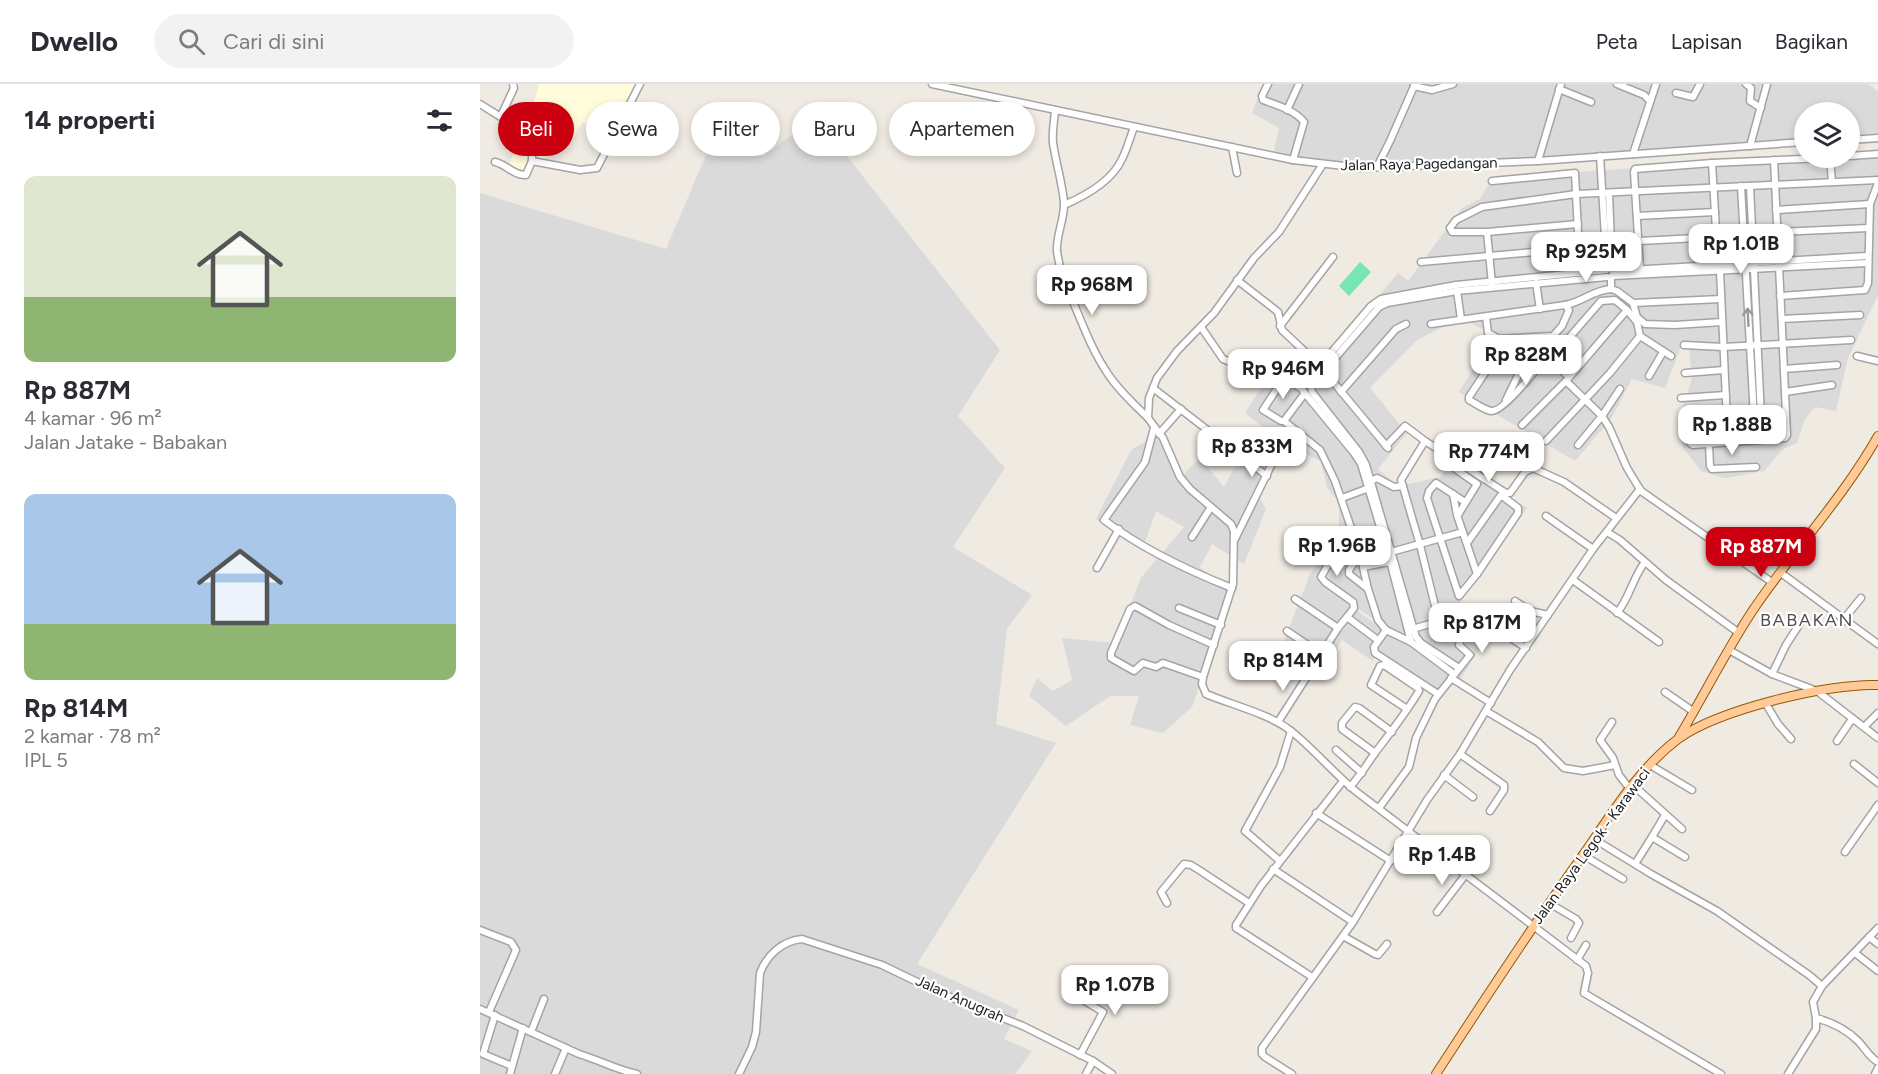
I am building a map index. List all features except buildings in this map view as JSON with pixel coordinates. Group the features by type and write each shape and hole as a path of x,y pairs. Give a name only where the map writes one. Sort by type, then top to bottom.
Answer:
{"main road":[{"path":"1677,740 1739,633 1780,573 1836,501 1878,436"},
{"name":"Jalan Raya Legok - Karawaci","path":"1437,1074 1532,927 1594,839 1650,765 1677,740 1712,721 1766,704 1840,687 1878,685"}],"street":[{"path":"508,102 514,88 513,84"},
{"path":"532,161 580,170 597,168 640,84"},
{"name":"Jalan Raya Pagedangan","path":"937,84 1293,160 1361,168 1538,161 1794,143"},
{"path":"1268,84 1262,98 1287,110 1304,122 1293,160"},
{"path":"1287,110 1299,84"},
{"path":"1377,167 1414,85 1432,90 1453,84"},
{"path":"1617,84 1644,95 1650,101"},
{"path":"1633,154 1656,84"},
{"path":"1676,93 1693,97 1700,84"},
{"path":"1746,84 1751,88 1750,101 1761,108"},
{"path":"1750,146 1767,84"},
{"path":"1538,161 1560,86 1592,102"},
{"path":"480,104 498,114"},
{"path":"1055,111 1052,130 1053,144 1064,205 1057,236 1057,251 1062,276 1090,342 1107,373 1163,438 1180,477 1231,524 1234,540 1232,588 1203,677 1202,684 1206,694 1278,722 1291,731 1350,787 1577,960 1587,969 1584,993 1720,1074"},
{"path":"1064,205 1088,194 1115,170 1122,159 1134,127"},
{"path":"1860,139 1878,138"},
{"path":"1232,147 1238,173"},
{"path":"1860,155 1878,154"},
{"path":"495,162 524,176 529,171 532,156"},
{"path":"1600,156 1606,193 1611,289"},
{"path":"1640,268 1634,172 1637,169 1794,159"},
{"path":"1774,160 1787,434 1785,438 1691,445 1689,422 1786,415"},
{"path":"1713,163 1728,443"},
{"path":"1148,418 1148,404 1157,378 1177,351 1214,313 1254,258 1279,232 1323,164"},
{"path":"1830,168 1832,182"},
{"path":"1492,181 1575,173 1580,273"},
{"path":"1578,224 1487,232 1452,232 1450,228 1453,223 1482,207 1576,194 1878,181 1870,204 1868,284 1865,291 1780,296"},
{"path":"1741,186 1745,266 1754,346"},
{"path":"1750,186 1757,417"},
{"path":"1776,210 1870,204"},
{"path":"1637,216 1715,212"},
{"path":"1778,232 1869,228"},
{"path":"1487,232 1492,285"},
{"path":"1639,241 1717,237"},
{"path":"1421,262 1579,248"},
{"path":"1280,326 1333,257"},
{"path":"1410,630 1366,465 1359,452 1311,390 1311,386 1322,369 1383,305 1492,285 1580,273 1867,259"},
{"path":"1284,421 1303,391 1376,301 1456,285 1536,283 1640,268 1719,268"},
{"path":"1237,280 1278,312 1280,326 1297,346 1322,369 1387,447 1405,426 1506,493 1510,493 1527,470 1533,468 1564,482 1616,518"},
{"path":"1536,283 1540,309"},
{"path":"1431,324 1577,303 1599,290 1611,289 1633,303 1637,317 1645,324 1722,322"},
{"path":"1457,291 1461,319"},
{"path":"1633,303 1721,298"},
{"path":"1549,361 1600,301 1615,300 1637,322 1640,336 1671,356"},
{"path":"1486,317 1488,333 1500,339 1553,336 1562,326 1569,310 1565,305"},
{"path":"1522,425 1567,379 1627,310"},
{"path":"1782,319 1860,315"},
{"path":"1341,392 1396,329 1406,324"},
{"path":"1201,327 1223,359 1247,369"},
{"path":"1546,441 1586,400 1640,336"},
{"path":"1684,345 1723,347 1851,340"},
{"path":"1500,350 1469,400 1489,411 1497,411 1543,361 1549,361 1602,416 1627,468 1640,489 1773,583"},
{"path":"1649,376 1663,352"},
{"path":"1857,357 1878,361"},
{"path":"1505,404 1526,359"},
{"path":"1784,369 1837,365"},
{"path":"1685,373 1724,370"},
{"path":"1370,485 1354,453 1303,391 1284,378 1263,410 1284,421 1320,450 1342,498 1378,620 1386,630 1414,641 1432,654 1459,668"},
{"path":"1785,392 1832,386"},
{"path":"1153,388 1267,476"},
{"path":"1578,445 1602,416 1620,389"},
{"path":"1681,398 1725,395"},
{"path":"1159,434 1181,409"},
{"path":"1234,540 1290,427"},
{"path":"1154,428 1148,442 1144,462 1104,521 1179,564 1232,588"},
{"path":"1379,808 1409,767 1416,738 1438,694 1470,654 1461,647 1461,637 1438,618 1401,477 1425,441"},
{"path":"1709,444 1712,469 1756,466"},
{"path":"1507,456 1527,470"},
{"path":"1450,465 1477,485 1457,515"},
{"path":"1342,498 1370,485 1377,478 1394,487 1403,486"},
{"path":"1465,502 1436,483 1427,498 1459,596 1477,574 1518,513 1518,508 1501,495 1467,543"},
{"path":"1292,1074 1265,1058 1262,1048 1353,922 1410,831 1426,800 1460,754 1548,615 1593,549 1640,489"},
{"path":"1453,494 1457,515 1477,574"},
{"path":"1192,537 1211,507"},
{"path":"1546,516 1593,549"},
{"path":"1097,568 1119,529"},
{"path":"1390,553 1463,532"},
{"path":"1607,532 1620,540 1666,580 1739,633"},
{"path":"1278,722 1338,628 1354,608 1353,602 1321,577 1338,547"},
{"path":"1390,553 1389,561 1414,641"},
{"path":"1360,554 1349,574 1368,589"},
{"path":"1363,567 1389,561"},
{"path":"1617,613 1645,562"},
{"path":"1780,573 1878,644"},
{"path":"1573,580 1659,642"},
{"path":"1843,620 1861,598"},
{"path":"1295,599 1338,628"},
{"path":"1515,601 1530,611 1548,615"},
{"path":"1203,677 1163,663 1156,667 1141,664 1134,671 1111,658 1111,653 1130,609 1135,606 1169,625 1214,645"},
{"path":"1179,608 1221,625"},
{"path":"1474,614 1526,648"},
{"path":"1347,617 1375,638"},
{"path":"1410,630 1433,623 1438,618"},
{"path":"1772,674 1799,625"},
{"path":"1386,630 1374,647 1375,653 1438,694"},
{"path":"1287,631 1321,654"},
{"path":"1729,650 1772,674 1817,691 1878,738"},
{"path":"1432,654 1452,676 1491,703"},
{"path":"1350,787 1392,732 1407,710 1419,692 1418,687 1384,665 1380,666 1371,685 1407,710"},
{"path":"1665,692 1694,712"},
{"path":"1766,704 1778,724 1791,739"},
{"path":"1375,753 1342,729 1342,723 1354,707 1359,708 1392,732"},
{"path":"1486,711 1538,742 1564,768 1583,771 1615,765"},
{"path":"1867,724 1878,713"},
{"path":"1837,741 1852,719"},
{"path":"1612,722 1600,740 1613,758 1619,775 1683,829"},
{"path":"1280,861 1245,831 1280,767 1291,731"},
{"path":"1335,750 1362,773"},
{"path":"1460,754 1504,785 1491,811"},
{"path":"1854,764 1878,783"},
{"path":"1650,765 1692,790"},
{"path":"1444,775 1473,797"},
{"path":"1312,977 1236,928 1236,925 1273,869 1343,781"},
{"path":"1845,852 1878,805"},
{"path":"1316,813 1391,861"},
{"path":"1635,864 1665,815"},
{"path":"1652,837 1685,857"},
{"path":"1594,839 1717,911 1822,986"},
{"path":"1583,855 1623,879"},
{"path":"1167,903 1161,892 1184,864 1191,865 1249,903"},
{"path":"1273,869 1353,922"},
{"path":"1437,912 1466,874"},
{"path":"1549,903 1579,923 1571,938"},
{"path":"1788,1074 1816,1029 1813,1002 1822,986 1878,928"},
{"path":"480,930 511,942 516,950 492,1014 483,1054 512,1066"},
{"path":"1343,936 1378,955 1387,944"},
{"path":"1869,937 1878,944"},
{"name":"Jalan Anugrah","path":"739,1074 752,1047 756,1032 759,973 765,961 778,948 802,939 882,964 940,993 1023,1026 1093,1061 1113,1074"},
{"path":"1577,960 1586,945"},
{"path":"1855,953 1878,971"},
{"path":"1075,995 1103,1012 1080,1055"},
{"path":"531,1032 544,999"},
{"path":"480,1009 619,1070 637,1074"},
{"path":"1816,1018 1835,1025 1855,1039 1872,1059 1878,1062"},
{"path":"510,1074 524,1028"},
{"path":"555,1074 566,1048"},
{"path":"1086,1074 1093,1061"},
{"path":"1875,1074 1878,1068"}],"shaded area":[{"path":"536,84 640,84 630,102 586,102 586,123 582,122 574,137 574,102 534,102 539,85"},
{"path":"1263,84 1868,84 1878,91 1878,143 1860,144 1860,102 1794,102 1794,146 1628,153 1369,168 1300,158 1274,151 1279,128 1252,113"},
{"path":"792,135 792,156 847,156 1000,350 958,416 1005,468 953,547 1032,595 1007,629 996,724 1056,743 917,964 1019,1010 1004,1039 1032,1051 1015,1074 480,1074 480,193 666,249 706,156 780,156 780,143"},
{"path":"1878,151 1878,295 1848,358 1836,411 1815,407 1805,419 1797,443 1783,449 1764,471 1725,478 1701,471 1682,446 1682,409 1692,378 1689,349 1682,344 1665,388 1632,379 1611,419 1575,461 1459,392 1493,336 1468,321 1453,322 1417,340 1370,388 1407,433 1378,469 1398,486 1441,477 1452,459 1527,508 1470,586 1448,623 1481,646 1460,680 1439,695 1376,652 1373,661 1342,640 1315,681 1278,657 1310,574 1323,558 1331,564 1321,585 1384,630 1388,629 1323,585 1339,553 1339,502 1327,488 1321,461 1289,447 1245,413 1264,383 1275,392 1286,374 1304,386 1398,273 1408,281 1462,208 1480,199 1492,178 1794,157 1794,168 1860,168 1860,152"},
{"path":"512,156 549,156 523,171 510,164"},
{"path":"1156,435 1180,478 1200,458 1224,487 1248,443 1267,462 1257,493 1266,509 1244,564 1212,544 1200,567 1232,592 1192,707 1163,733 1130,725 1139,696 1110,696 1066,726 1029,696 1037,678 1053,691 1072,680 1062,638 1115,643 1141,578 1184,527 1156,511 1142,551 1096,519 1131,450"}],"green space":[{"path":"1360,262 1371,272 1349,296 1339,286"}],"district":[{"name":"BABAKAN","path":"1807,620"}]}
